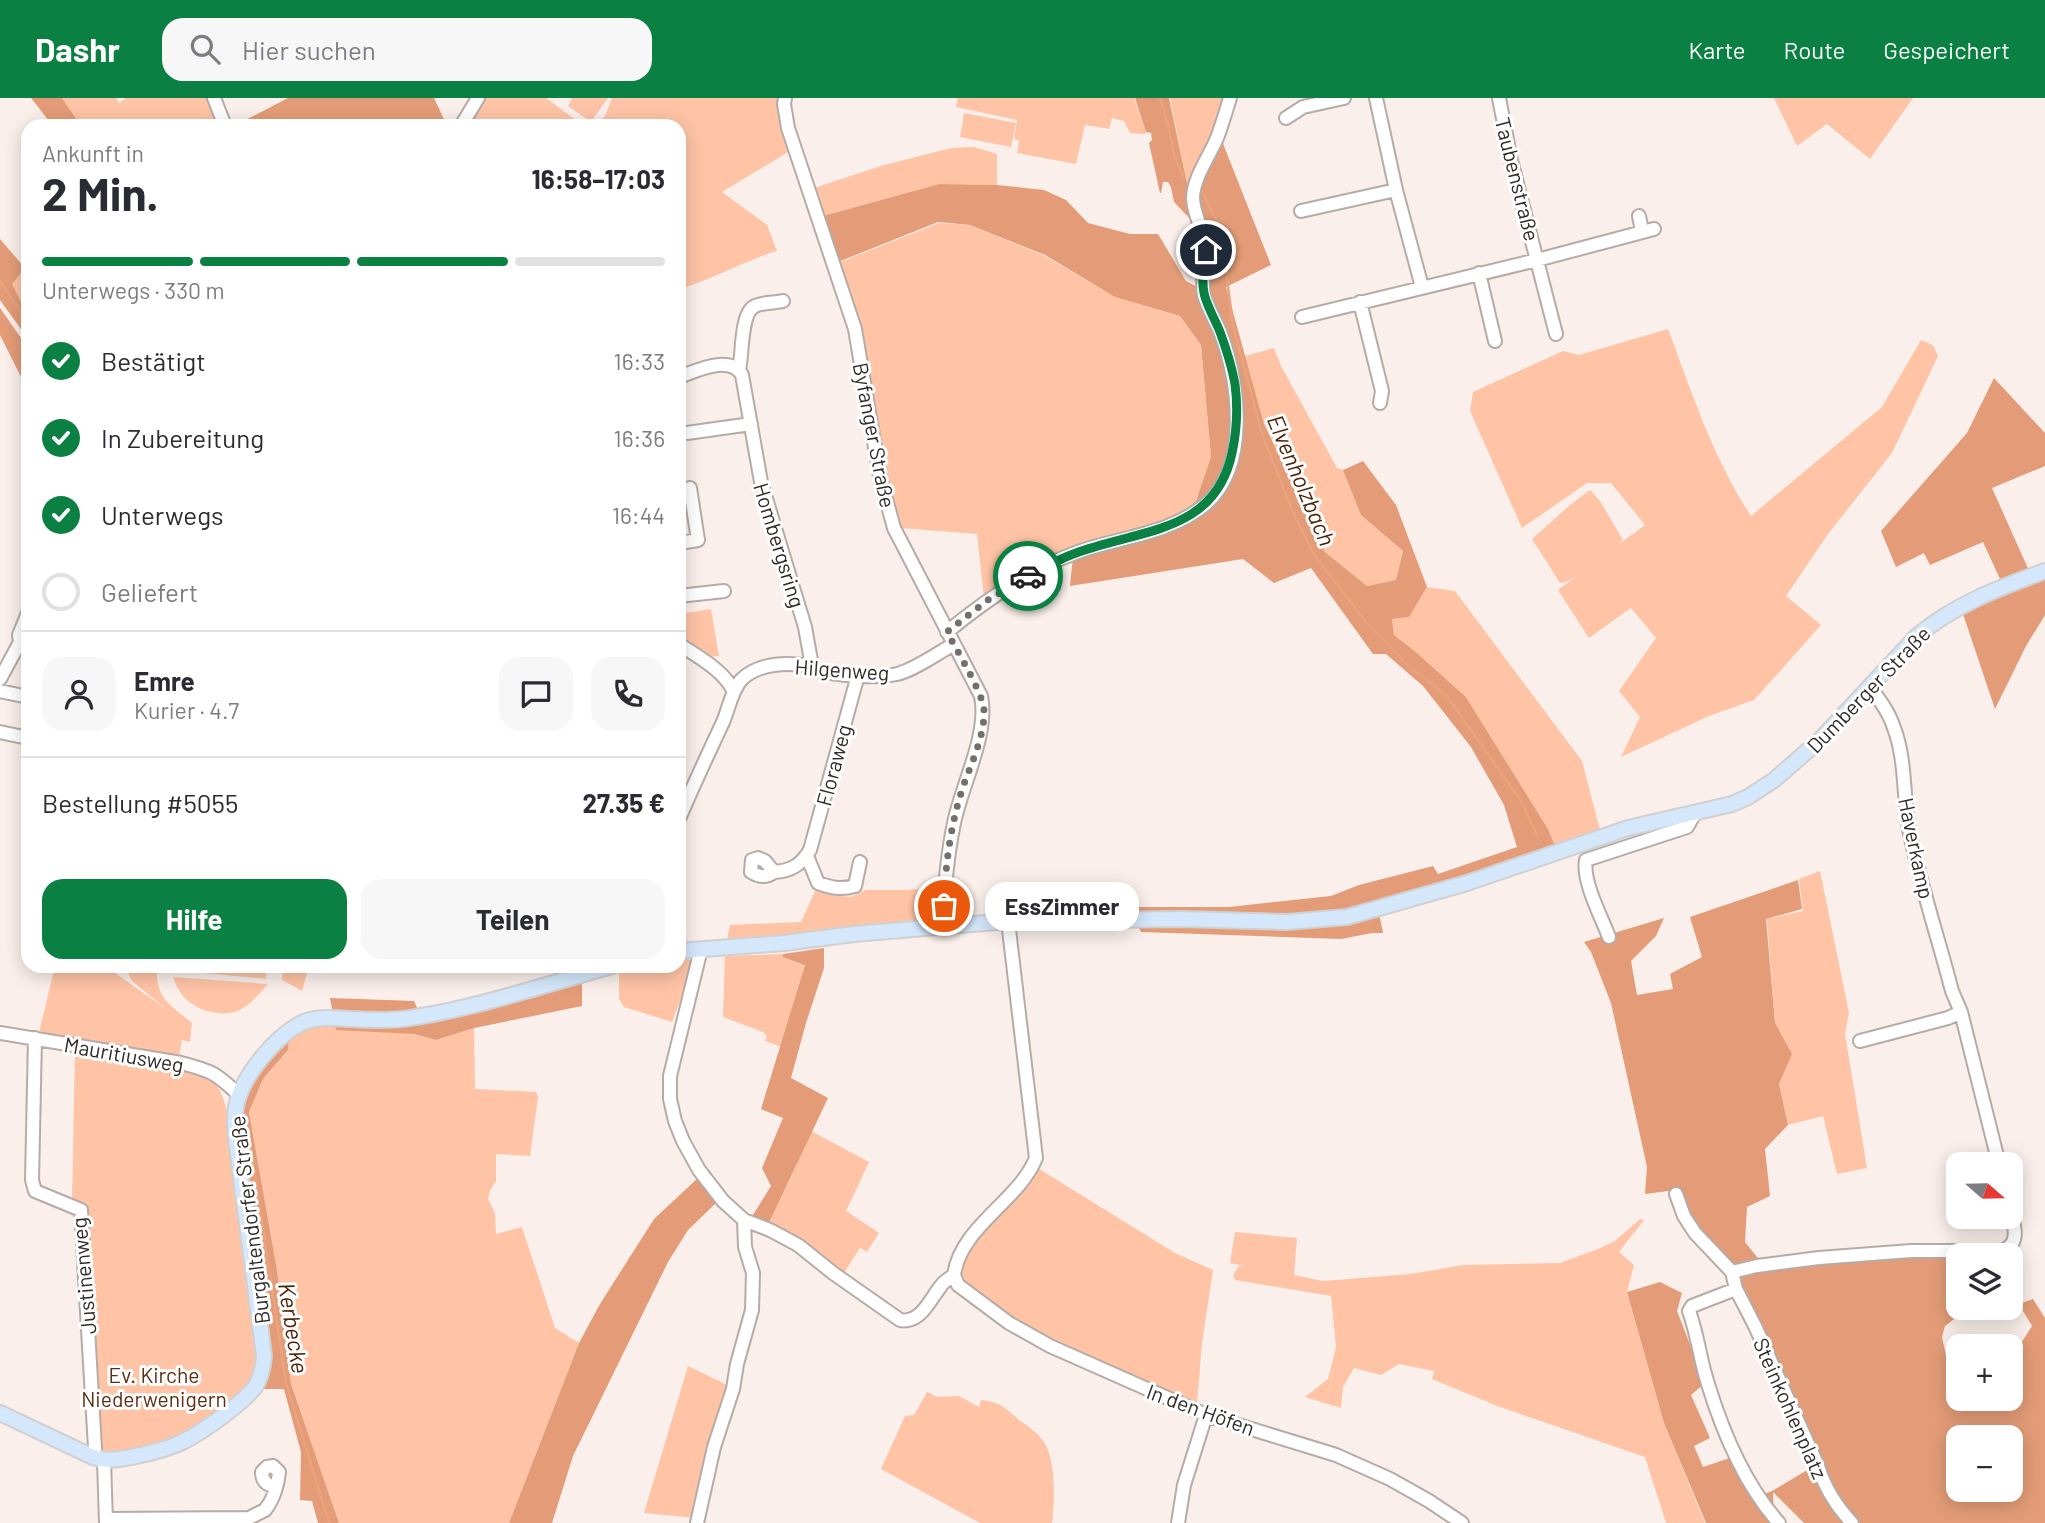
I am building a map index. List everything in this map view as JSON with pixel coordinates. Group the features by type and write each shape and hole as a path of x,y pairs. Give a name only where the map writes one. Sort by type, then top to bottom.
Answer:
{"main road":[{"name":"Dumberger Straße","path":"1008,921 1181,919 1287,922 1347,917 1515,867 1628,828 1732,804 1774,780 1820,740 1934,621 1976,598 2045,571"},
{"path":"686,950 1008,921"},
{"name":"Burgaltendorfer Straße","path":"99,1459 119,1460 175,1447 198,1434 243,1400 261,1375 264,1356 261,1322 235,1127 236,1108 239,1095 249,1076 289,1031 307,1021 323,1018 394,1020 414,1017 507,997 588,973"},
{"path":"0,1413 99,1459"}],"street":[{"path":"214,98 222,119"},
{"path":"465,119 478,98"},
{"name":"Byfanger Straße","path":"785,98 788,128 855,329 880,477 894,528 981,696 984,709 982,726 954,823 944,885 943,926"},
{"path":"947,632 988,600 1063,558 1180,520 1195,513 1218,492 1235,443 1238,422 1235,383 1221,335 1204,293 1202,281 1206,250 1194,208 1194,197 1195,185 1217,137 1230,98"},
{"path":"1286,118 1303,107 1344,98"},
{"path":"1376,98 1396,190 1422,287"},
{"name":"Taubenstraße","path":"1499,98 1511,160 1556,334"},
{"path":"1301,211 1396,190"},
{"name":"Taubenstraße","path":"1537,260 1648,230 1639,216"},
{"path":"1302,317 1537,260"},
{"path":"1479,273 1496,341"},
{"name":"Hombergsring","path":"783,301 756,306 750,311 745,324 739,370 744,380 761,482 805,627 812,666"},
{"path":"1360,302 1382,391 1380,403"},
{"path":"686,375 723,365 739,370"},
{"path":"687,433 751,424"},
{"path":"686,542 698,540 690,488"},
{"path":"686,595 724,590"},
{"path":"0,679 20,642 21,630"},
{"name":"Hilgenweg","path":"734,692 740,680 767,666 812,666 820,671 882,676 900,673 954,644"},
{"path":"686,649 720,673 730,682 734,692 686,803"},
{"name":"Floraweg","path":"807,856 858,675"},
{"name":"Haverkamp","path":"1869,686 1895,728 1909,827 1952,991 1961,1012 1996,1152"},
{"path":"0,691 21,695"},
{"path":"0,732 21,736"},
{"name":"Dumberger Straße","path":"1609,937 1588,883 1586,860 1687,827 1695,813"},
{"path":"807,856 818,883 832,888 855,886 860,862"},
{"path":"774,872 787,871 803,862 807,856"},
{"path":"701,949 670,1076 670,1099 683,1142 699,1170 723,1200 744,1220 798,1245 833,1273 901,1320 907,1321 915,1319 943,1283 954,1275 959,1256 972,1236 1025,1178 1036,1158 1008,921"},
{"path":"1860,1041 1948,1018 1961,1012"},
{"name":"Mauritiusweg","path":"0,1033 202,1069 219,1076 239,1095"},
{"name":"Justinenweg","path":"35,1038 32,1180 35,1191 81,1210 95,1448 99,1459"},
{"path":"1676,1194 1684,1216 1695,1233 1732,1272 1819,1258 1911,1251 2002,1251 2007,1250 2015,1240 2014,1229"},
{"path":"697,1523 714,1447 733,1389 752,1310 753,1273 745,1247 744,1220"},
{"name":"Steinkohlenplatz","path":"1732,1272 1736,1289 1829,1494 1852,1523"},
{"name":"In den Höfen","path":"954,1275 958,1285 1029,1336 1206,1415 1336,1455 1390,1479 1462,1523"},
{"path":"1736,1289 1692,1306 1689,1311 1708,1385 1736,1457 1763,1506 1779,1523"},
{"path":"1178,1523 1184,1485 1206,1415"},
{"path":"99,1459 106,1521 249,1518 270,1505 276,1488"}],"green space":[{"path":"62,98 116,98 119,103 126,98 209,98 217,119 76,119"},
{"path":"483,98 546,98 574,119 470,119"},
{"path":"572,98 608,98 593,119 587,119 568,106"},
{"path":"612,98 779,98 777,110 788,152 722,192 767,225 777,251 686,287 686,119 602,119"},
{"path":"958,98 1134,98 1146,132 1130,133 1124,121 1112,118 1109,129 1085,125 1076,164 1017,153 1019,141 1014,139 1017,120 956,107"},
{"path":"1170,98 1228,98 1189,193"},
{"path":"1774,98 1913,98 1870,159 1827,124 1797,146"},
{"path":"964,113 1016,123 1011,147 960,137"},
{"path":"974,147 997,154 997,185 939,184 823,216 814,188 881,166 951,148"},
{"path":"939,223 970,225 1045,256 1115,297 1180,316 1201,345 1211,458 1196,501 1162,527 1124,536 984,599 977,534 901,528 885,474 838,263"},
{"path":"21,272 21,303 11,284"},
{"path":"1668,329 1714,448 1751,516 1882,407 1921,340 1933,345 1938,356 1892,453 1828,534 1786,596 1821,625 1754,700 1709,716 1621,757 1640,717 1619,691 1656,638 1631,608 1589,638 1558,590 1578,575 1560,583 1532,539 1590,490 1600,501 1623,540 1619,544 1645,525 1611,483 1587,483 1522,528 1470,411 1473,392 1563,351 1579,355"},
{"path":"1274,348 1281,366 1337,468 1344,470 1361,515 1403,551 1396,580 1367,586 1325,552 1264,424 1245,356"},
{"path":"1427,587 1455,591 1582,761 1600,830 1556,848 1548,829 1466,697 1394,635 1392,619 1409,617"},
{"path":"711,609 719,656 710,657 686,640 686,613"},
{"path":"1820,871 1849,1013 1845,1034 1867,1168 1837,1174 1823,1116 1788,1125 1779,1084 1791,1054 1775,1023 1767,919 1803,911 1799,879"},
{"path":"939,887 939,912 931,921 727,940 730,925 801,922 816,889 830,895 851,897 866,890"},
{"path":"1075,909 1074,912 1014,914 1014,910"},
{"path":"783,954 784,957 805,964 781,1047 765,1041 767,1036 763,1032 723,1017 725,956"},
{"path":"686,959 690,960 693,966 672,1022 624,1007 619,999 619,973 686,973"},
{"path":"53,973 115,973 166,1009 132,981 128,973 157,973 158,986 165,999 192,1023 190,1042 182,1040 179,1057 39,1033"},
{"path":"203,973 266,973 266,979"},
{"path":"282,973 307,973 302,991 282,980"},
{"path":"173,977 268,984 244,1007 234,1012 219,1013 190,1003 184,998"},
{"path":"335,1024 414,1034 436,1040 474,1028 475,1089 536,1092 538,1097 530,1156 496,1154 496,1181 488,1199 495,1213 496,1234 522,1227 555,1328 579,1343 509,1523 339,1523 291,1384 277,1270 249,1112 263,1079 288,1050 289,1040 310,1028"},
{"name":"Ev. Kirche Niederwenigern","path":"75,1049 186,1069 202,1074 218,1087 228,1114 260,1352 255,1373 234,1400 201,1424 171,1441 122,1454 99,1451 85,1208 72,1201"},
{"path":"811,1131 869,1162 846,1211 879,1233 867,1252 860,1248 842,1276 768,1225"},
{"path":"1036,1167 1175,1253 1213,1270 1202,1343 1197,1404 1031,1333 968,1287 962,1269 966,1256 983,1230"},
{"path":"1640,1219 1644,1220 1619,1252 1634,1265 1627,1292 1664,1423 1705,1523 1666,1523 1645,1457 1500,1407 1432,1379 1434,1371 1399,1364 1381,1375 1354,1368 1343,1387 1341,1408 1305,1397 1328,1379 1336,1347 1331,1296 1235,1280 1233,1275 1239,1266 1245,1266 1230,1263 1235,1232 1297,1238 1294,1275 1323,1281 1411,1274 1463,1265 1560,1263 1615,1241"},
{"path":"688,1366 729,1386 696,1518 644,1513"},
{"path":"927,1392 938,1397 959,1396 979,1407 981,1400 998,1404 1039,1436 1048,1450 1053,1470 1052,1523 980,1523 881,1469 905,1416 914,1415"}],"shaded area":[{"path":"31,98 62,98 76,119 48,119"},
{"path":"288,98 434,98 444,119 248,119"},
{"path":"1135,98 1169,98 1195,221 1174,202 1168,182 1163,182 1160,193 1149,143 1152,140 1151,133 1146,132"},
{"path":"1220,136 1271,265 1226,287 1264,424 1325,552 1367,586 1396,580 1403,551 1361,515 1343,470 1363,461 1396,505 1427,587 1409,617 1392,619 1394,635 1466,697 1548,829 1556,848 1346,915 1117,914 1114,907 1229,907 1331,896 1359,885 1433,866 1438,874 1517,847 1504,805 1471,747 1423,686 1386,654 1373,654 1311,568 1274,583 1243,559 1070,586 1073,557 1166,530 1221,491 1240,421 1209,302 1196,206 1198,187"},
{"path":"939,184 997,185 1044,190 1066,200 1088,223 1130,234 1158,234 1186,281 1199,288 1219,335 1236,422 1218,489 1194,511 1163,527 1196,501 1211,457 1201,345 1180,316 1115,297 1045,255 970,225 938,222 838,262 823,216"},
{"path":"0,239 21,263 21,273 12,284 21,302 21,329 0,300"},
{"path":"0,308 21,338 21,377 0,335"},
{"path":"1994,378 2045,433 2045,466 1992,488 2030,573 2000,579 1983,542 1930,565 1924,553 1896,567 1881,531 1967,433"},
{"path":"2045,577 2045,615 2026,646 1995,709 1962,611"},
{"path":"1798,880 1802,909 1766,919 1775,1023 1792,1054 1779,1084 1788,1125 1765,1149 1770,1196 1747,1207 1745,1242 1761,1262 1736,1266 1729,1264 1697,1229 1676,1190 1645,1194 1647,1167 1611,1003 1591,952 1584,942 1664,918 1656,936 1631,961 1637,995 1673,989 1670,974 1702,957 1690,917"},
{"path":"1378,908 1383,933 1341,939 1141,932 1135,920 1287,923"},
{"path":"824,948 824,968 791,1078 828,1098 768,1225 751,1218 771,1186 762,1168 783,1118 761,1109 805,965 783,957 783,954"},
{"path":"582,982 582,1006 474,1028 436,1040 414,1034 336,1030 330,998 414,1001 423,1021"},
{"path":"289,1040 288,1050 263,1079 249,1112 277,1270 291,1384 339,1523 318,1523 312,1501 300,1500 301,1452 284,1389 262,1389 270,1357 241,1121 245,1099 261,1071"},
{"path":"699,1177 716,1203 688,1230 668,1262 573,1456 552,1523 509,1523 579,1343 600,1304 654,1219"},
{"path":"1946,1257 1946,1320 1953,1320 1945,1326 1942,1337 1946,1356 1946,1411 2023,1411 2023,1340 2032,1326 2023,1311 2023,1303 2033,1299 2045,1318 2045,1523 1804,1523 1773,1492 1774,1523 1706,1523 1664,1423 1627,1292 1660,1282 1682,1293 1677,1311 1705,1383 1691,1395 1710,1438 1694,1446 1703,1467 1733,1457 1754,1498 1772,1491 1819,1463 1744,1299 1740,1282 1744,1272 1804,1264"}],"waterway":[{"name":"Elvenholzbach","path":"1160,98 1174,155 1184,178"},
{"name":"Elvenholzbach","path":"1202,191 1224,237 1233,325 1262,434 1294,515 1315,556 1366,622 1412,669 1446,695 1521,801 1538,837"},
{"name":"Kerbecke","path":"0,281 21,314"},
{"name":"Kerbecke","path":"249,1134 286,1383 329,1523"}],"way so far":[{"path":"944,906 947,858 954,823 982,726 984,709 981,696 947,632 988,600 1028,576"}],"place":[{"name":"EssZimmer","path":"944,906"}],"route":[{"path":"1028,576 1077,552 1180,520 1195,513 1218,492 1230,463 1238,422 1235,383 1221,335 1204,293 1202,281 1206,250"}]}
